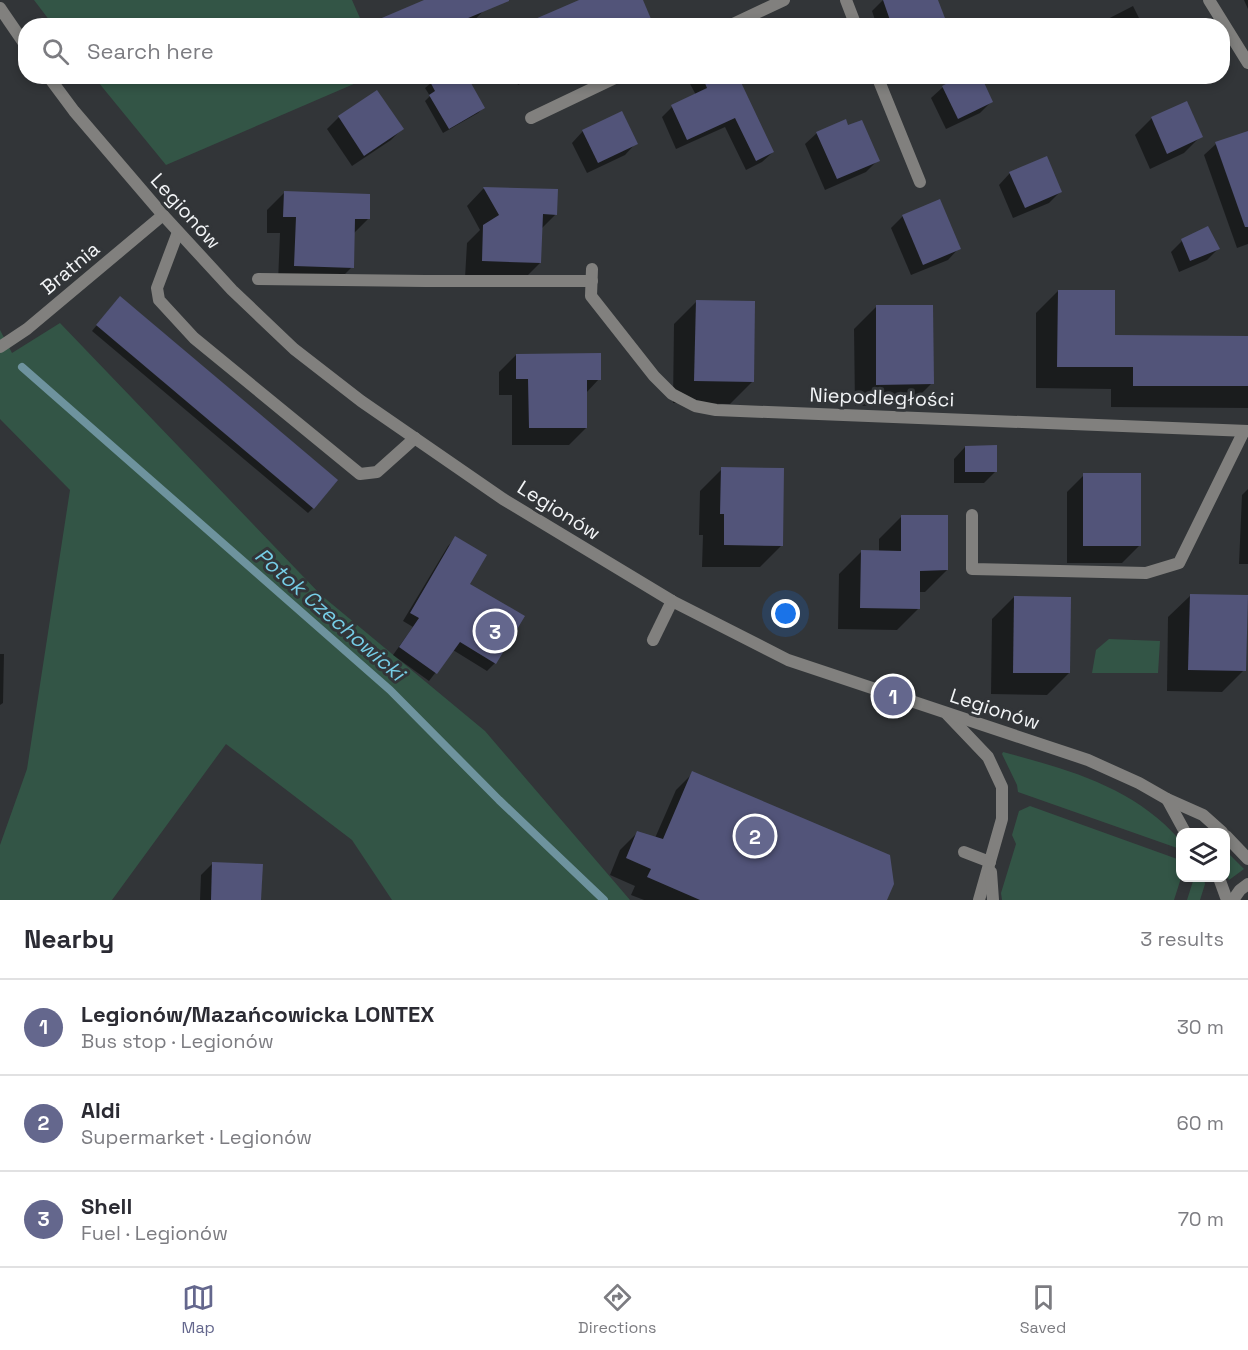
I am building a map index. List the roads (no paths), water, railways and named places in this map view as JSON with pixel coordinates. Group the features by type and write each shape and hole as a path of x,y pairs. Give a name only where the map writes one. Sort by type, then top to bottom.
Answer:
{"street":[{"path":"746,18 784,0"},
{"path":"846,0 853,18"},
{"path":"1209,0 1220,18"},
{"path":"0,8 18,34"},
{"path":"1230,34 1248,63"},
{"name":"Legionów","path":"54,84 74,111 178,232 232,290 294,349 361,401 503,499 672,602 788,660 1088,760 1203,815 1218,828"},
{"path":"531,118 602,84"},
{"path":"880,84 920,182"},
{"name":"Bratnia","path":"0,347 27,329 163,215"},
{"path":"178,232 157,288 159,300 194,338 360,474 377,472 415,438"},
{"name":"Niepodległości","path":"258,279 425,281 592,275 591,296 654,376 672,394 695,406 716,410 1246,431"},
{"path":"972,515 972,569 1146,573 1179,563 1246,431"},
{"path":"653,640 672,602"},
{"path":"947,714 988,757 1002,787 1002,819 979,900"},
{"path":"1167,799 1183,828"},
{"path":"1230,840 1248,859"},
{"path":"964,852 990,862"},
{"path":"990,862 993,900"},
{"path":"1220,882 1227,900"},
{"path":"1233,900 1248,884"}],"waterway":[{"name":"Potok Czechowicki","path":"22,367 390,690 499,800 604,900"}],"place":[{"name":"Shell","path":"495,631"},
{"name":"Legionów/Mazańcowicka LONTEX","path":"893,696"},
{"name":"Aldi","path":"755,836"}]}
